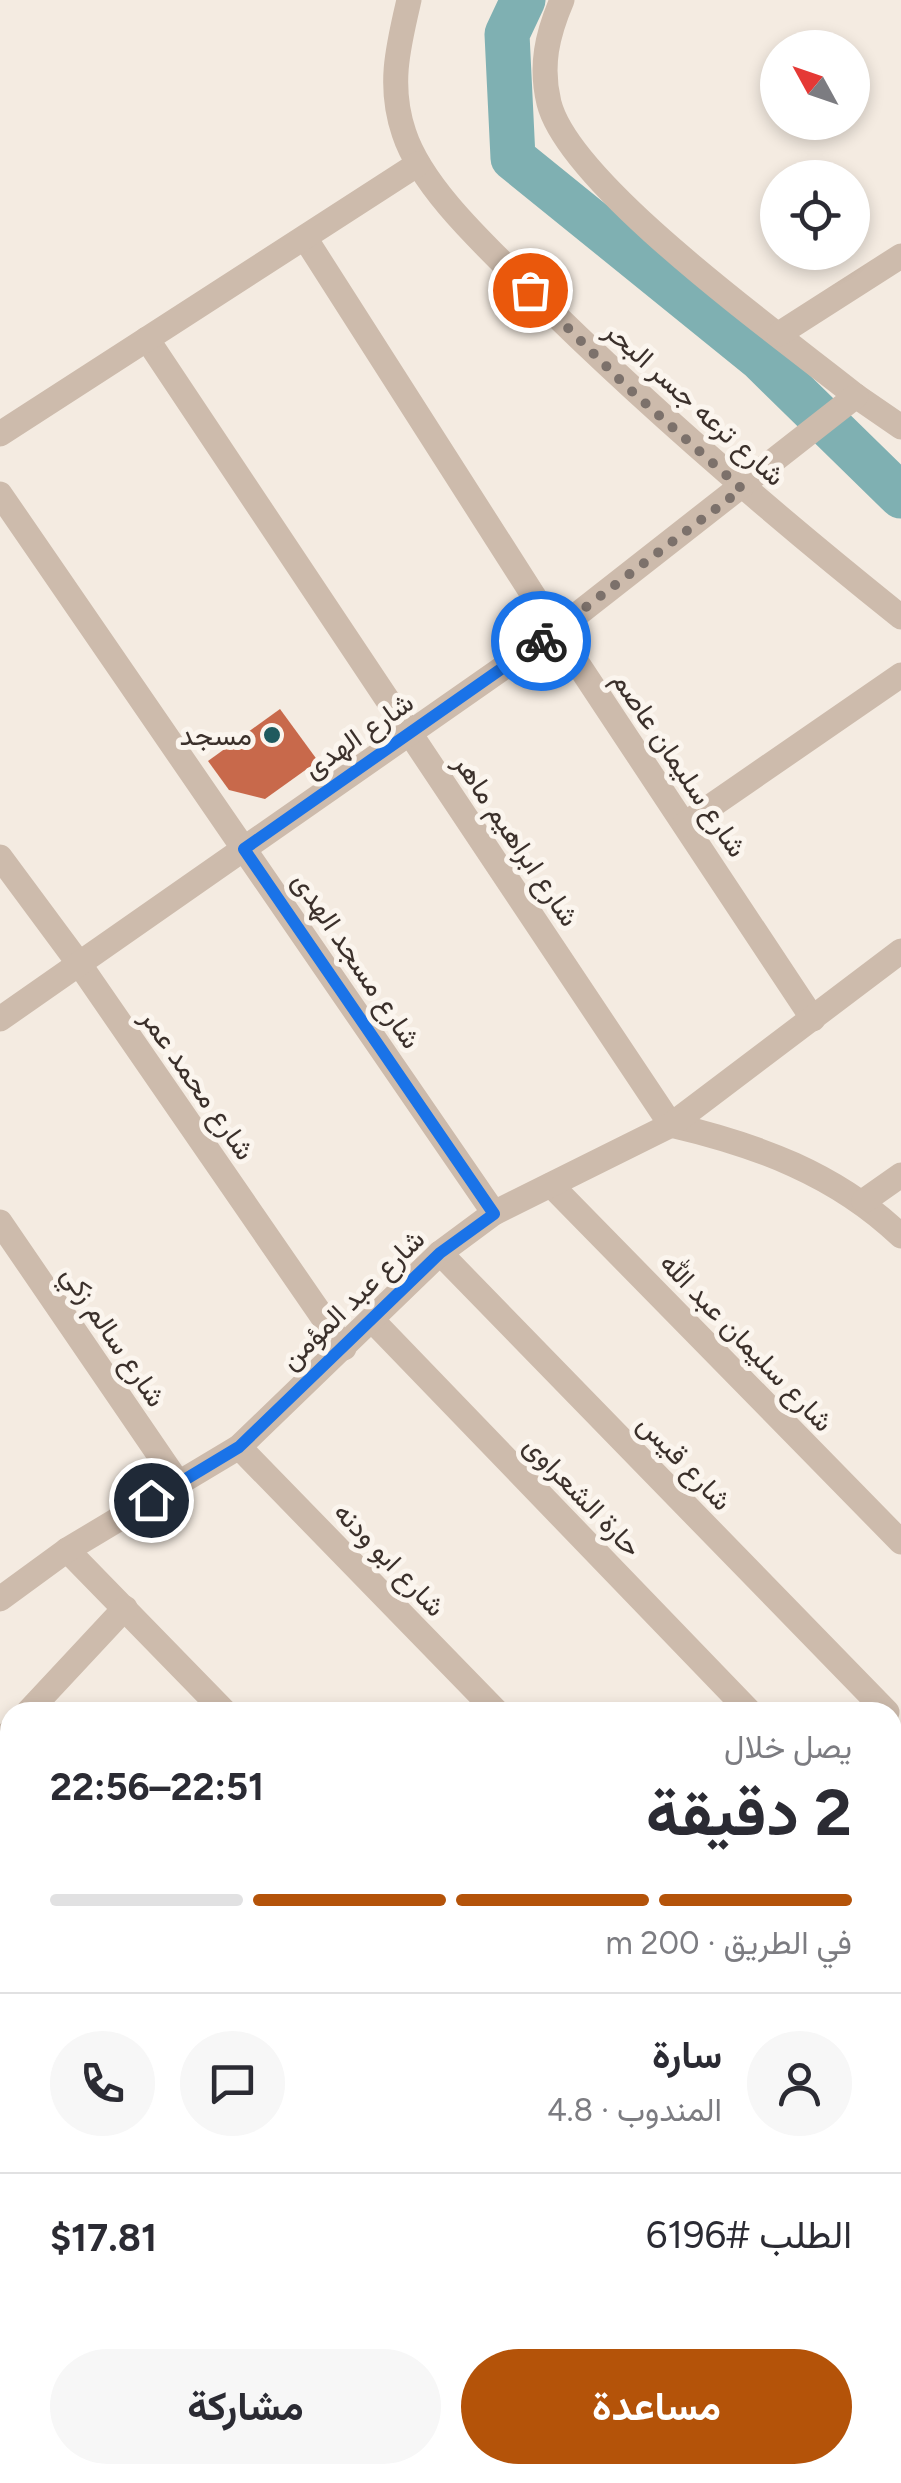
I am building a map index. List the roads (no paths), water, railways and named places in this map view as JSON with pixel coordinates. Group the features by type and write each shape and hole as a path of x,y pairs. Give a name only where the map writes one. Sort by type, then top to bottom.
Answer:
{"street":[{"name":"شارع ترعه جسر البحر","path":"409,0 393,92 418,164 482,242 627,387 742,489 901,617"},
{"path":"562,0 550,27 543,67 550,108 601,186 856,396 901,427"},
{"path":"0,434 418,164"},
{"name":"شارع سليمان عاصم","path":"305,238 556,631 813,1019"},
{"path":"779,334 901,256"},
{"name":"شارع ابراهيم ماهر","path":"148,340 670,1125"},
{"name":"شارع الهدى","path":"0,1019 411,736 556,631 856,396"},
{"name":"شارع مسجد الهدى","path":"0,494 494,1214"},
{"path":"685,824 901,675"},
{"name":"شارع محمد عمر","path":"0,857 80,965 344,1348"},
{"name":"شارع عبد المؤمن","path":"0,1598 67,1550 239,1447 440,1253 494,1214 670,1125 901,951"},
{"path":"670,1125 771,1154 864,1201 901,1236"},
{"path":"864,1201 901,1175"},
{"name":"شارع سليمان عبد الله","path":"551,1185 901,1542"},
{"name":"شارع سالم زكي","path":"0,1222 179,1484"},
{"name":"شارع قيس","path":"440,1253 877,1702"},
{"name":"حارة الشعراوى","path":"373,1320 740,1702"},
{"name":"شارع ابو ودنه","path":"239,1447 488,1702"},
{"path":"67,1550 216,1702"},
{"path":"37,1702 126,1608"}],"waterway":[{"path":"523,0 507,34 513,158 760,358 901,496"}],"place":[{"name":"مسجد","path":"272,735"}]}
